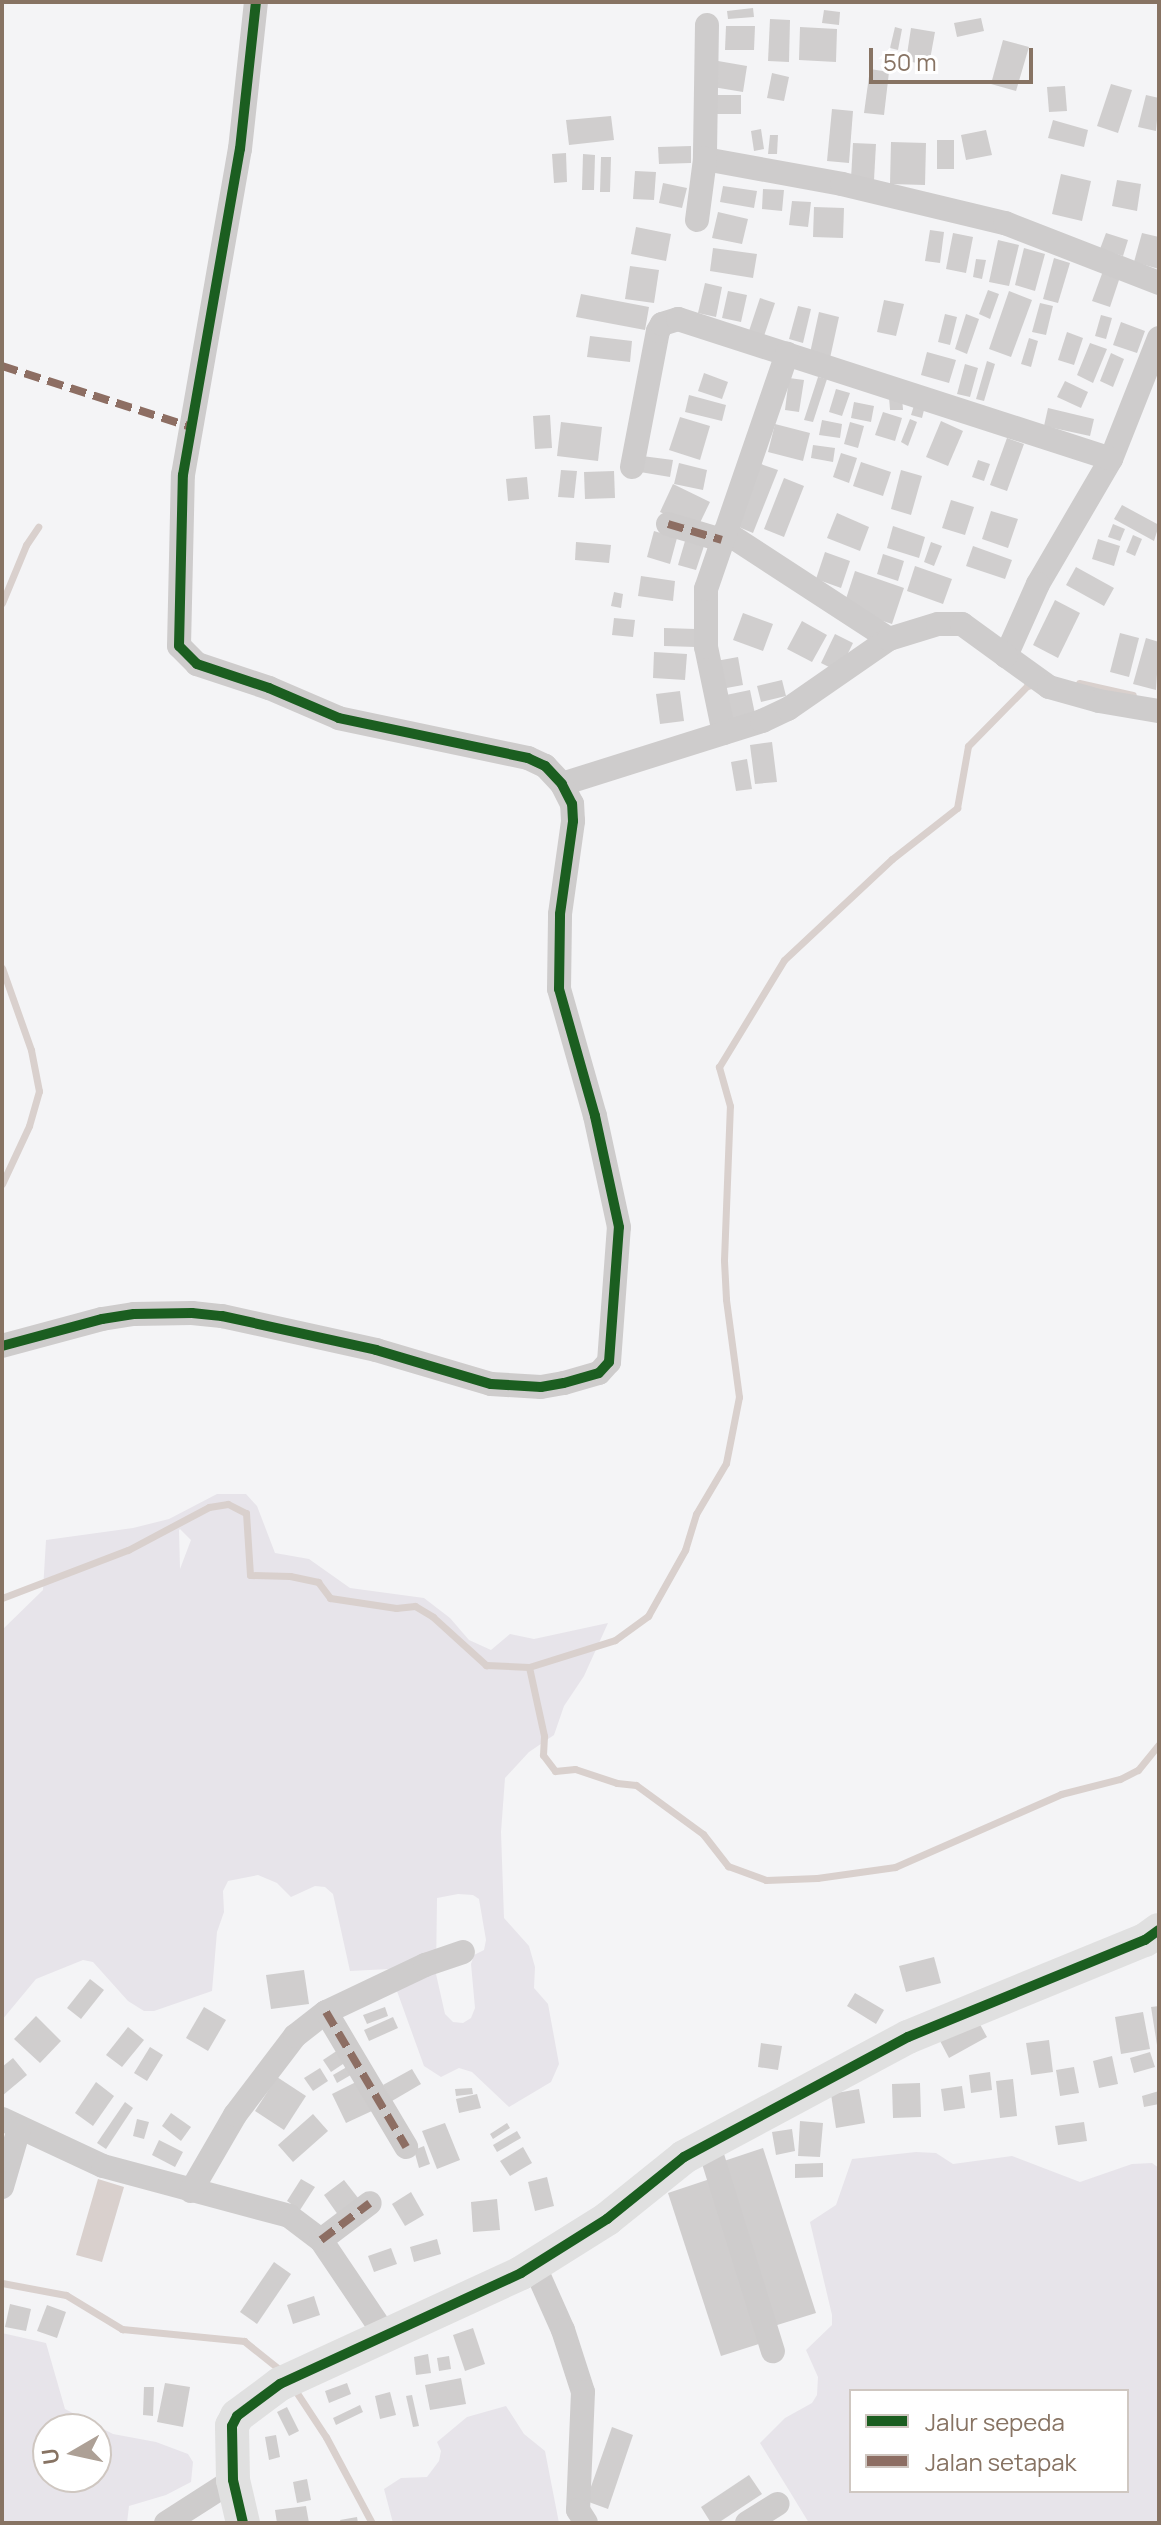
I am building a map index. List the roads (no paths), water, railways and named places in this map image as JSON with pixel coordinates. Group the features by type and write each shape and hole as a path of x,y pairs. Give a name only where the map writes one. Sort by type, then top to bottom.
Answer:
{"street":[{"path":"2,1346 102,1319 134,1314 192,1313 222,1316 376,1350 491,1384 541,1387 599,1373 609,1362 619,1227 595,1116 559,989 560,914 573,821 572,804 562,784 545,766 528,758 339,718 269,688 197,664 179,646 183,475 240,149 256,2"},
{"path":"697,220 705,159 707,25"},
{"path":"705,159 842,184 1005,223 1159,283"},
{"path":"632,467 662,324 678,319 1111,459"},
{"path":"1006,656 1038,584 1111,459 1159,338"},
{"path":"724,733 706,647 706,589 787,354"},
{"path":"668,524 723,536 889,639"},
{"path":"562,784 724,733 788,709 889,639 938,624 962,624 1041,682 1099,701 1159,711"},
{"path":"243,2523 233,2480 232,2426 237,2416 289,2379 534,2265 607,2219 671,2165 908,2037 1145,1940 1159,1930"},
{"path":"191,2191 235,2115 295,2036 326,2012 425,1965 463,1952"},
{"path":"326,2012 406,2147"},
{"path":"2,2187 10,2124 103,2166 289,2216 321,2240 385,2335"},
{"path":"709,2146 773,2351"},
{"path":"321,2240 370,2203"},
{"path":"534,2265 563,2330 583,2392 578,2510 586,2523"},
{"path":"166,2523 233,2480"},
{"path":"747,2523 777,2504"}],"waterway":[{"path":"2,603 26,545 38,527"},
{"path":"1079,683 1133,695"},
{"path":"2,1598 128,1550 209,1507 228,1504 246,1513 250,1575 290,1576 318,1582 330,1598 396,1608 415,1606 433,1617 486,1665 529,1667 615,1640 648,1616 685,1550 696,1514 726,1463 739,1397 724,1260 730,1106 719,1067 784,960 892,859 957,808 968,746 1027,686 1035,684"},
{"path":"2,968 31,1050 39,1091 29,1126 2,1184"},
{"path":"529,1667 544,1736 543,1755 555,1771 575,1769 617,1783 636,1785 703,1834 728,1866 766,1880 817,1878 895,1867 1061,1794 1120,1779 1138,1770 1159,1744"},
{"path":"2,2283 66,2295 122,2329 244,2341 284,2373"},
{"path":"293,2387 326,2437 372,2523"}]}
